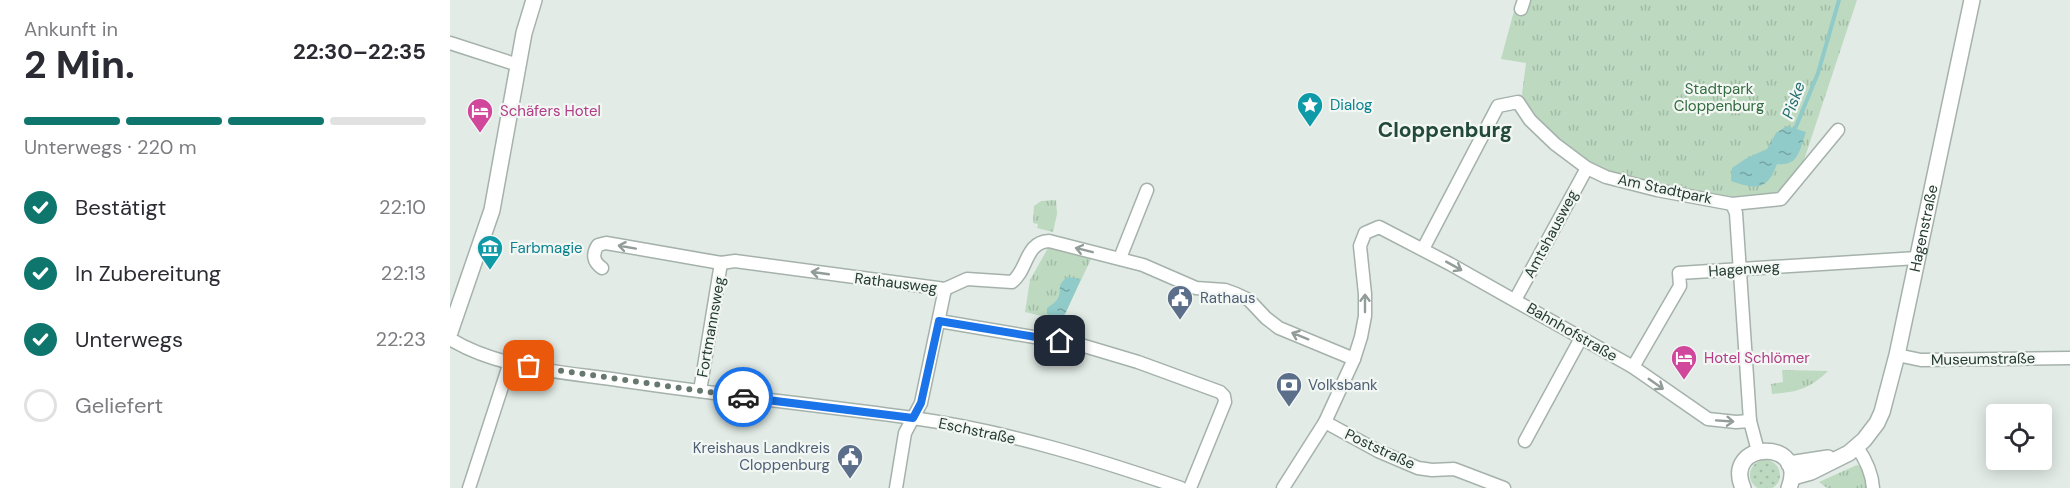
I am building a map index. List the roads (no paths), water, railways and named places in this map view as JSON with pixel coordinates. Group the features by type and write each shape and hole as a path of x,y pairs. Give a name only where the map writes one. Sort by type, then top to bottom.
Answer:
{"street":[{"path":"450,332 492,210 518,65 534,0"},
{"name":"Hagenstraße","path":"1790,476 1811,472 1857,447 1871,433 1882,412 1897,355 1972,0"},
{"path":"450,43 518,65"},
{"name":"Am Stadtpark","path":"1423,249 1498,106 1518,102 1530,120 1544,134 1587,168 1606,177 1732,204 1781,199 1838,130"},
{"name":"Amtshausweg","path":"1515,300 1587,168"},
{"path":"1120,258 1147,190"},
{"name":"Am Stadtpark","path":"1732,204 1736,213 1750,421"},
{"name":"Bahnhofstraße","path":"1354,358 1365,316 1360,246 1365,233 1379,227 1423,249 1633,367 1707,419 1750,421"},
{"name":"Rathausweg","path":"602,268 596,264 595,250 598,245 606,243 721,263 735,261 945,289 967,279 1012,282 1018,277 1031,249 1048,240 1143,265 1196,288 1236,294 1249,300 1279,328 1354,358"},
{"name":"Hagenweg","path":"1633,367 1680,286 1679,273 1917,258"},
{"name":"Fortmannsweg","path":"700,391 721,263"},
{"path":"896,488 905,433 921,403 945,289"},
{"path":"939,321 1081,345 1138,362 1220,392 1225,402 1190,488"},
{"path":"1525,441 1581,338"},
{"name":"Eschstraße","path":"450,339 479,354 510,362 595,377 967,427 1047,446 1181,488"},
{"name":"Museumstraße","path":"1897,355 1920,360 2070,358"},
{"path":"1283,488 1325,423 1354,358"},
{"path":"469,488 510,362"},
{"path":"1750,421 1758,451"},
{"name":"Poststraße","path":"1325,423 1378,451 1418,468 1432,471 1454,469 1504,488"},
{"path":"1857,447 1872,476 1873,488"},
{"path":"1739,486 1742,465 1747,457 1758,451 1772,451 1780,455 1790,476"}],"water":[{"path":"1787,126 1806,132 1798,155 1790,163 1777,164 1769,180 1759,186 1747,186 1731,181 1732,168 1767,149 1776,133"},
{"path":"1068,277 1081,279 1065,314 1058,320 1047,314 1047,308 1058,299 1061,284"}],"waterway":[{"name":"Piske","path":"1795,129 1818,73 1839,0"}],"place":[{"name":"Dialog","path":"1310,128"},
{"name":"Schäfers Hotel","path":"480,134"},
{"name":"Farbmagie","path":"490,271"},
{"name":"Rathaus","path":"1180,321"},
{"name":"Hotel Schlömer","path":"1684,381"},
{"name":"Volksbank","path":"1289,408"},
{"name":"Kreishaus Landkreis Cloppenburg","path":"850,480"}],"district":[{"name":"Cloppenburg","path":"1445,130"}],"park label":[{"name":"Stadtpark Cloppenburg","path":"1719,98"}]}
